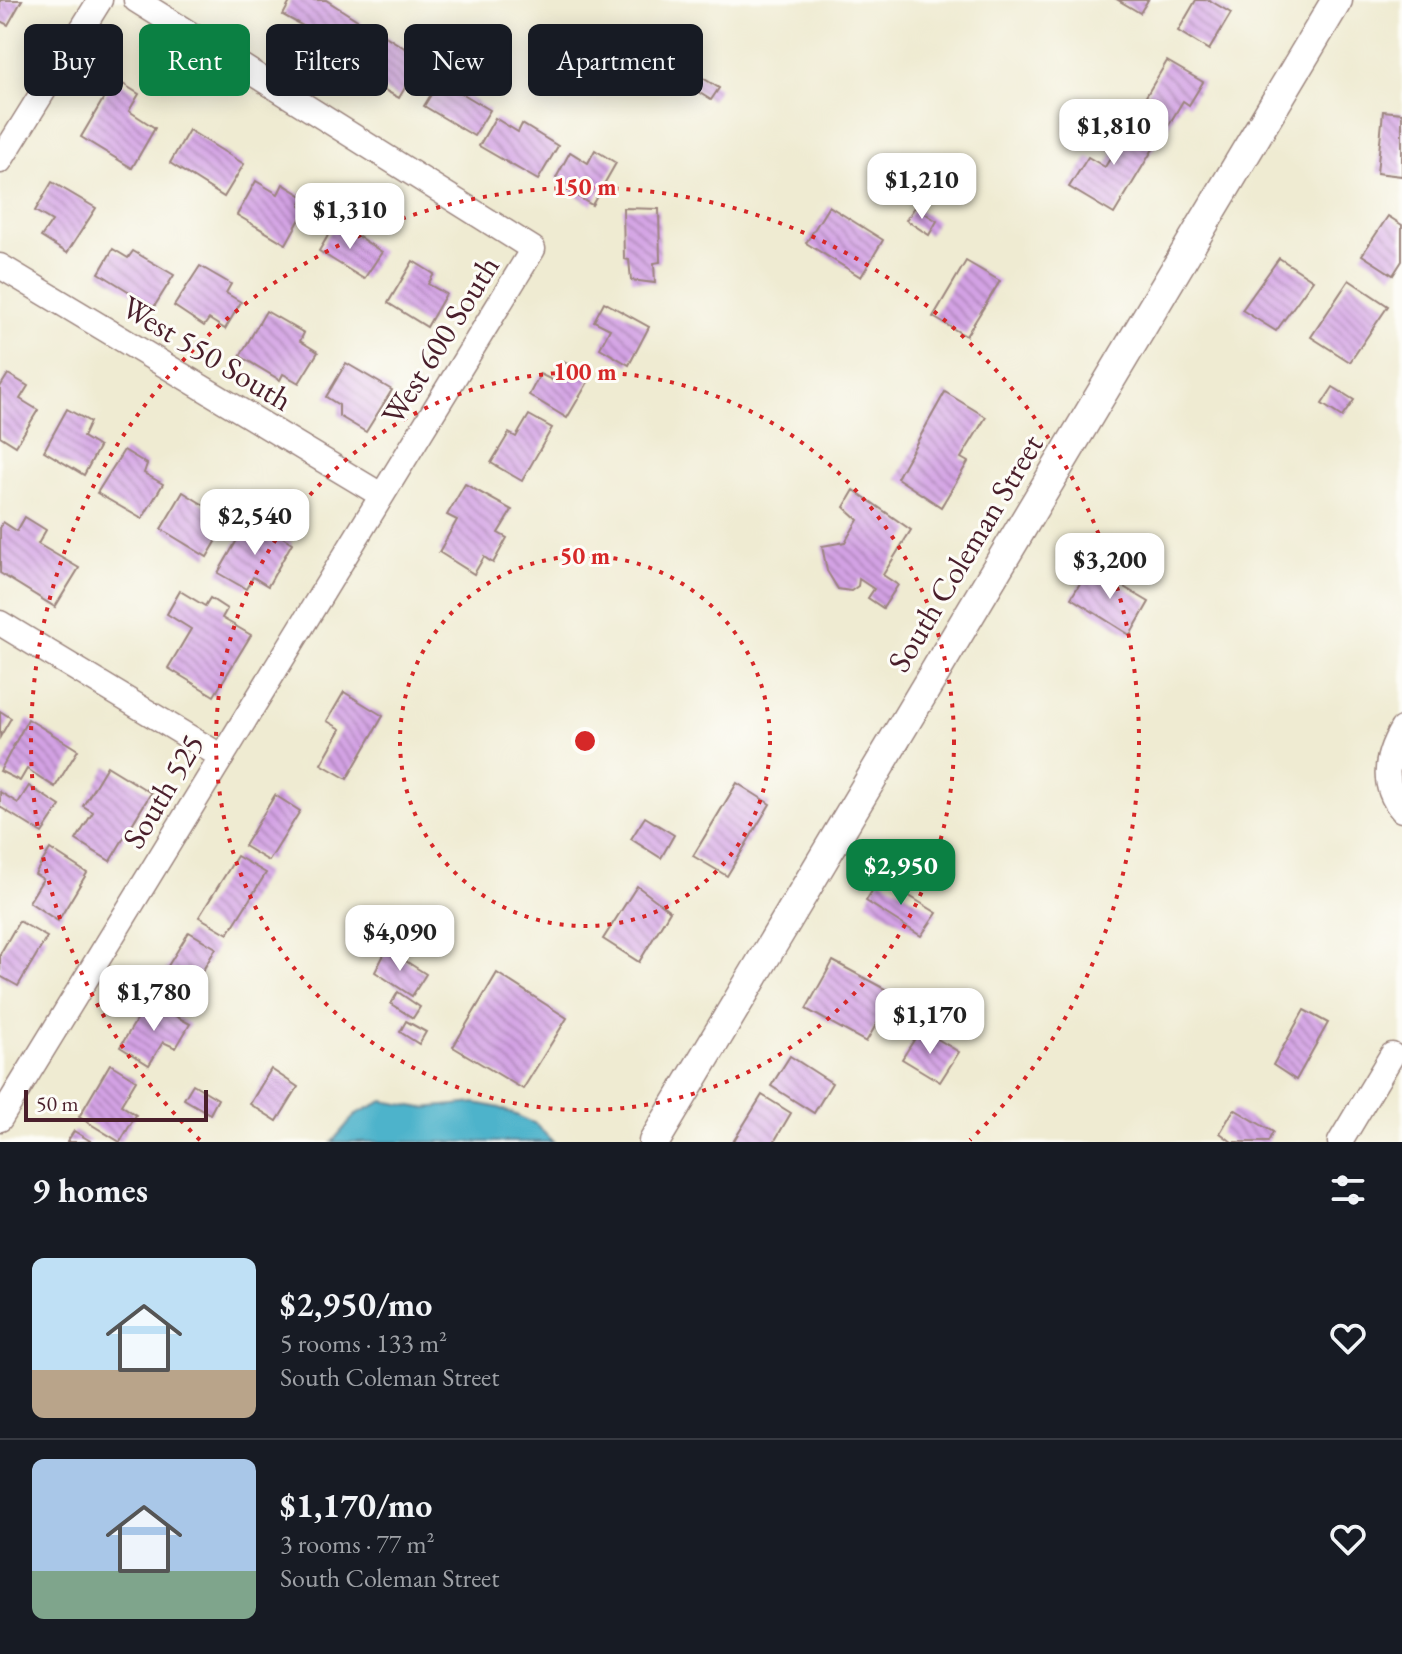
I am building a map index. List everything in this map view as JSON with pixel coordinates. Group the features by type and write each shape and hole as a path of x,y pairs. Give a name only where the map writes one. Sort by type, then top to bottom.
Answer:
{"street":[{"path":"0,161 100,0"},
{"name":"West 600 South","path":"136,0 533,249 381,495"},
{"name":"South Coleman Street","path":"654,1142 1337,0"},
{"name":"West 550 South","path":"0,266 381,495"},
{"name":"South 525","path":"0,1119 381,495"},
{"path":"0,623 222,757"},
{"path":"1402,729 1393,743 1385,776 1393,799 1402,810"},
{"path":"1340,1142 1392,1055"}],"water":[{"path":"383,1101 423,1108 476,1103 500,1108 536,1124 553,1142 332,1142 356,1114"}],"building":[{"path":"0,0 22,0 8,25 0,21"},
{"path":"291,0 326,0 362,23 300,24 283,15"},
{"path":"1118,0 1148,0 1140,13"},
{"path":"1196,0 1209,0 1231,13 1209,50 1178,31"},
{"path":"388,38 404,48 404,90 399,98 388,92"},
{"path":"1167,61 1203,82 1189,105 1183,101 1161,138 1132,120"},
{"path":"703,78 719,88 711,100 703,95"},
{"path":"123,84 139,94 129,111 155,128 132,168 81,137 105,96 123,96"},
{"path":"430,96 467,96 490,110 474,136 424,106"},
{"path":"1383,111 1402,113 1402,176 1377,173"},
{"path":"495,118 518,132 522,124 558,146 538,180 479,146"},
{"path":"1114,118 1156,144 1114,214 1069,187 1088,157 1105,167 1114,152 1099,143"},
{"path":"189,130 244,164 224,197 170,163"},
{"path":"595,150 616,163 592,205 570,192 572,188 556,178 570,152 588,163"},
{"path":"256,181 278,194 283,184 304,197 300,206 305,210 286,244 237,215"},
{"path":"52,182 96,208 67,253 41,237 52,221 35,211"},
{"path":"829,206 883,240 861,277 806,243"},
{"path":"915,207 937,221 929,235 906,220"},
{"path":"623,208 659,209 660,262 654,263 655,283 631,280 629,260 624,259"},
{"path":"1388,216 1402,225 1402,261 1393,275 1362,255"},
{"path":"336,222 382,252 364,279 319,251"},
{"path":"113,249 128,258 133,251 174,275 154,307 99,273"},
{"path":"1279,258 1313,280 1276,331 1242,310"},
{"path":"413,261 434,274 428,284 446,294 427,327 388,303"},
{"path":"966,261 1000,281 966,336 933,317"},
{"path":"200,266 231,284 226,293 241,302 225,329 209,319 204,326 174,306"},
{"path":"1349,280 1388,306 1350,362 1311,337"},
{"path":"604,302 649,327 629,365 600,348 610,329 594,321"},
{"path":"266,311 304,333 300,341 318,352 299,383 283,374 280,380 240,356"},
{"path":"564,362 591,377 567,418 529,395 540,374 554,381"},
{"path":"346,363 392,390 366,432 339,416 339,405 326,397"},
{"path":"8,374 28,386 20,399 38,410 16,446 0,436 0,387"},
{"path":"1333,387 1354,400 1342,417 1322,404"},
{"path":"945,392 986,417 961,458 968,462 941,507 897,478"},
{"path":"67,409 90,422 83,437 99,447 84,475 44,451"},
{"path":"529,415 552,428 522,481 491,463 509,433 516,437"},
{"path":"124,450 147,464 144,473 163,484 142,519 97,493"},
{"path":"465,484 512,510 498,533 507,538 493,563 484,557 474,574 439,552 457,520 447,515"},
{"path":"854,490 911,530 883,575 898,585 883,608 868,598 874,589 859,579 858,586 851,591 838,589 827,571 822,546 845,542 858,520 844,507"},
{"path":"183,492 207,507 211,500 233,513 207,557 161,529"},
{"path":"25,517 46,530 38,544 79,568 55,607 0,573 0,528 3,522 17,531"},
{"path":"258,522 292,543 268,586 253,577 246,589 218,573 244,528 251,533"},
{"path":"1090,567 1149,602 1130,635 1071,598"},
{"path":"180,591 205,606 210,598 227,609 222,618 251,635 214,696 168,668 191,629 167,614"},
{"path":"344,692 383,716 347,779 321,764 341,729 327,721"},
{"path":"0,711 11,718 0,737"},
{"path":"28,719 78,750 55,787 27,769 20,781 0,771"},
{"path":"107,766 151,793 110,861 76,840 93,812 83,806"},
{"path":"737,783 770,804 727,876 693,856"},
{"path":"29,786 60,806 42,833 0,807 0,792 18,803"},
{"path":"275,795 300,811 269,861 244,846"},
{"path":"645,817 674,835 661,858 631,839"},
{"path":"50,849 87,873 58,921 29,902 43,879 35,874"},
{"path":"237,856 266,873 228,934 199,917"},
{"path":"880,878 937,913 921,936 866,901"},
{"path":"637,886 670,911 639,962 603,939"},
{"path":"19,921 47,937 18,986 0,976 0,954"},
{"path":"189,932 216,948 186,999 158,982"},
{"path":"387,949 426,974 412,996 375,972"},
{"path":"833,961 894,994 866,1042 806,1009"},
{"path":"497,973 567,1018 523,1089 453,1047"},
{"path":"398,992 420,1007 413,1018 391,1004"},
{"path":"148,1001 190,1024 176,1048 163,1042 149,1065 120,1047"},
{"path":"1304,1010 1328,1023 1296,1080 1273,1065"},
{"path":"406,1021 426,1032 419,1044 400,1032"},
{"path":"921,1029 959,1052 940,1082 902,1059"},
{"path":"790,1056 832,1083 814,1113 771,1086"},
{"path":"110,1064 136,1080 121,1105 136,1115 120,1142 79,1117"},
{"path":"271,1069 298,1087 277,1121 250,1104"},
{"path":"193,1084 218,1099 210,1114 184,1099"},
{"path":"762,1095 791,1113 774,1142 733,1142"},
{"path":"1234,1109 1273,1132 1268,1142 1232,1142 1220,1133"},
{"path":"74,1131 92,1142 67,1142"}]}
